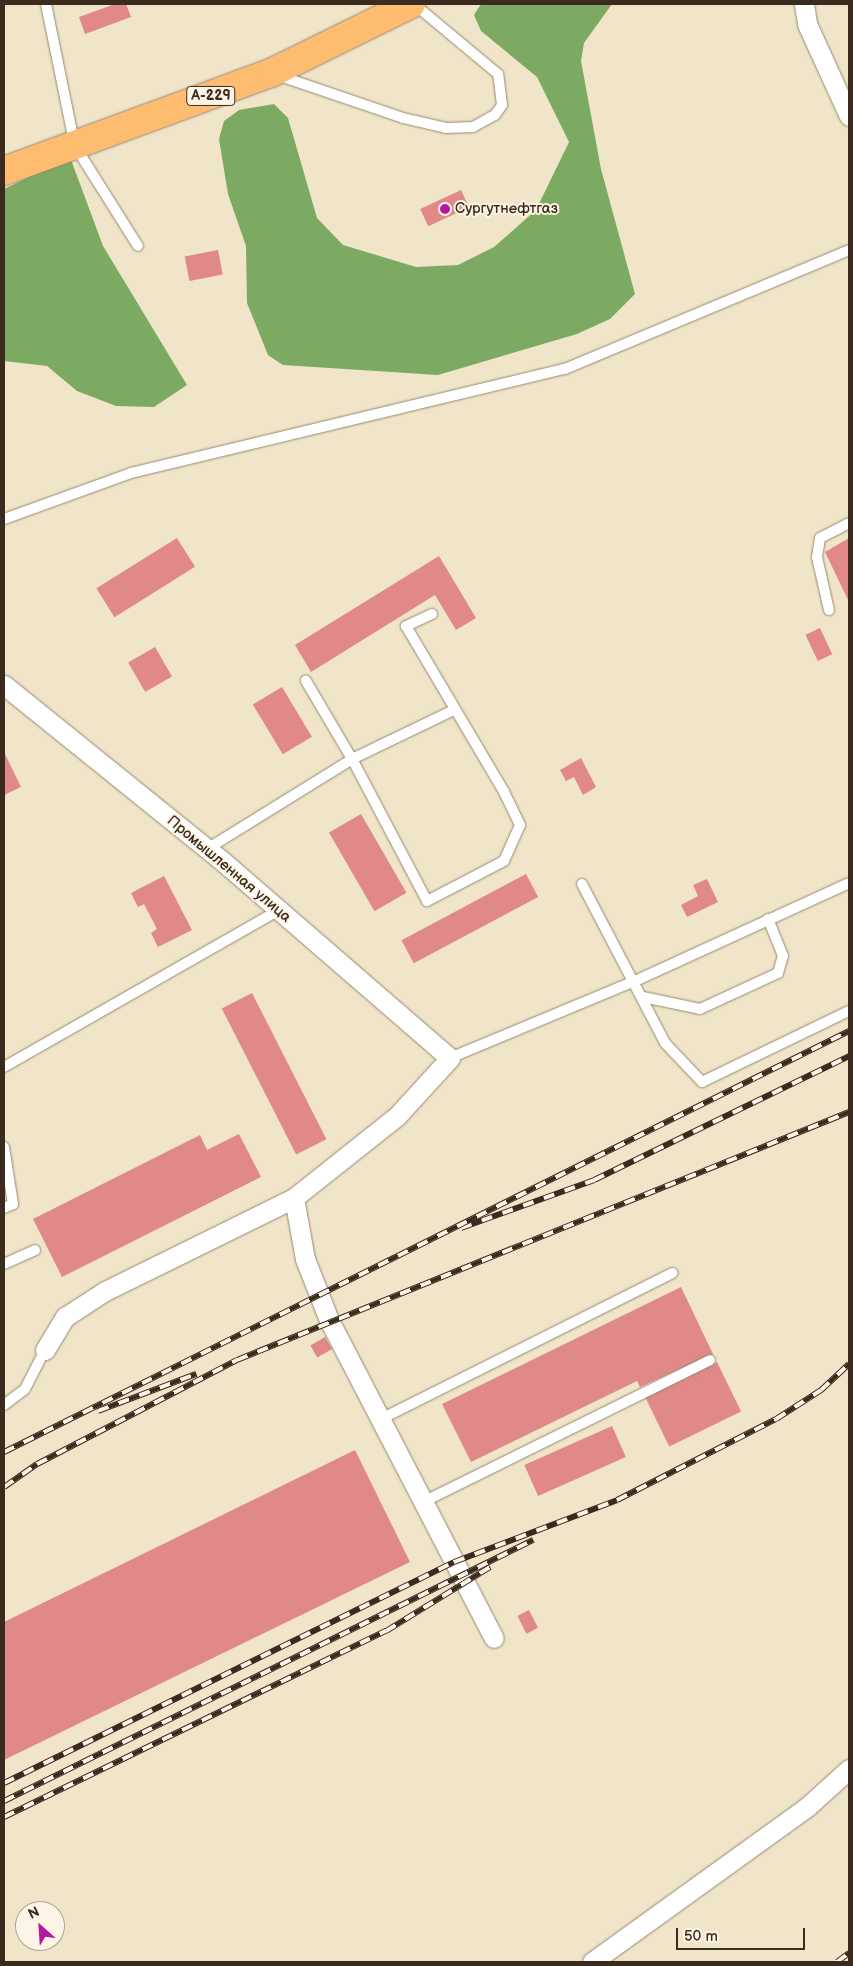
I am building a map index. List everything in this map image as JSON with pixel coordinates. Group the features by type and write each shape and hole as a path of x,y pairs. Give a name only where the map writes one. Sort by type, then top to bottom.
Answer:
{"highway":[{"name":"А-229","path":"4,171 271,73 412,4"}],"street":[{"path":"804,4 807,24 849,116"},
{"name":"Промышленная улица","path":"4,685 207,849 450,1058"},
{"path":"45,1350 65,1317 105,1291 294,1198 397,1116 450,1058"},
{"path":"294,1198 305,1259 329,1320 494,1638"},
{"path":"592,1962 807,1807 849,1769"}],"lane":[{"path":"46,4 75,146 138,246"},
{"path":"271,73 403,118 446,128 473,127 495,115 502,105 498,74 412,4"},
{"path":"4,519 131,472 565,369 849,250"},
{"path":"829,610 817,557 820,538 849,523"},
{"path":"306,681 352,759 427,900 504,861 520,825 406,626 432,614"},
{"path":"207,849 352,759 454,710"},
{"path":"450,1058 635,981 849,883"},
{"path":"582,884 635,981 665,1043 702,1082 849,1011"},
{"path":"4,1067 279,910"},
{"path":"643,997 700,1009 778,973 783,956 768,919"},
{"path":"4,1147 13,1204 4,1208"},
{"path":"4,1264 35,1250"},
{"path":"381,1419 672,1273"},
{"path":"4,1405 25,1389 45,1350"},
{"path":"423,1502 710,1360"}],"green space":[{"path":"481,4 612,4 584,43 581,61 601,169 635,294 610,319 577,334 438,375 283,365 268,355 247,303 246,246 228,194 219,139 224,121 239,110 274,104 288,118 317,218 343,245 416,267 458,265 494,247 536,210 569,142 537,77 481,31 474,15"},
{"path":"70,157 103,246 187,385 154,407 116,406 77,391 47,366 4,361 4,189"}],"building":[{"path":"115,4 126,4 131,17 85,34 79,17"},
{"name":"Сургутнефтгаз","path":"461,190 469,207 428,226 420,209"},
{"path":"218,250 223,275 189,281 185,256"},
{"path":"177,538 195,567 114,617 96,588"},
{"path":"849,538 849,602 825,552"},
{"path":"439,556 476,618 456,630 435,595 311,672 295,645"},
{"path":"820,628 832,654 818,661 805,635"},
{"path":"155,647 172,676 145,692 128,662"},
{"path":"282,687 312,737 283,754 253,705"},
{"path":"4,752 21,787 4,795"},
{"path":"581,758 596,787 583,795 574,777 566,781 560,770"},
{"path":"361,814 407,893 374,911 329,832"},
{"path":"526,874 538,897 414,963 402,940"},
{"path":"164,876 192,930 158,947 151,933 157,929 144,904 138,907 131,893"},
{"path":"707,879 718,902 687,917 681,905 698,896 693,885"},
{"path":"252,993 326,1139 296,1155 222,1008"},
{"path":"239,1134 261,1177 62,1277 33,1219 200,1135 207,1150"},
{"path":"681,1287 713,1354 640,1387 637,1381 471,1462 442,1404"},
{"path":"325,1337 332,1349 317,1358 310,1346"},
{"path":"717,1362 741,1411 669,1447 645,1397"},
{"path":"612,1426 626,1457 538,1496 524,1465"},
{"path":"355,1450 410,1562 4,1760 4,1622"},
{"path":"529,1610 538,1628 526,1634 517,1616"}],"railway":[{"path":"4,1452 849,1031"},
{"path":"461,1228 594,1180 849,1056"},
{"path":"4,1487 37,1464 237,1360 849,1112"},
{"path":"4,1783 454,1562 617,1500 776,1419 821,1390 849,1364"},
{"path":"98,1411 196,1374"},
{"path":"4,1801 533,1540"},
{"path":"4,1817 386,1631 490,1567"},
{"path":"837,1962 849,1953"}],"place":[{"name":"Сургутнефтгаз","path":"445,209"}]}
